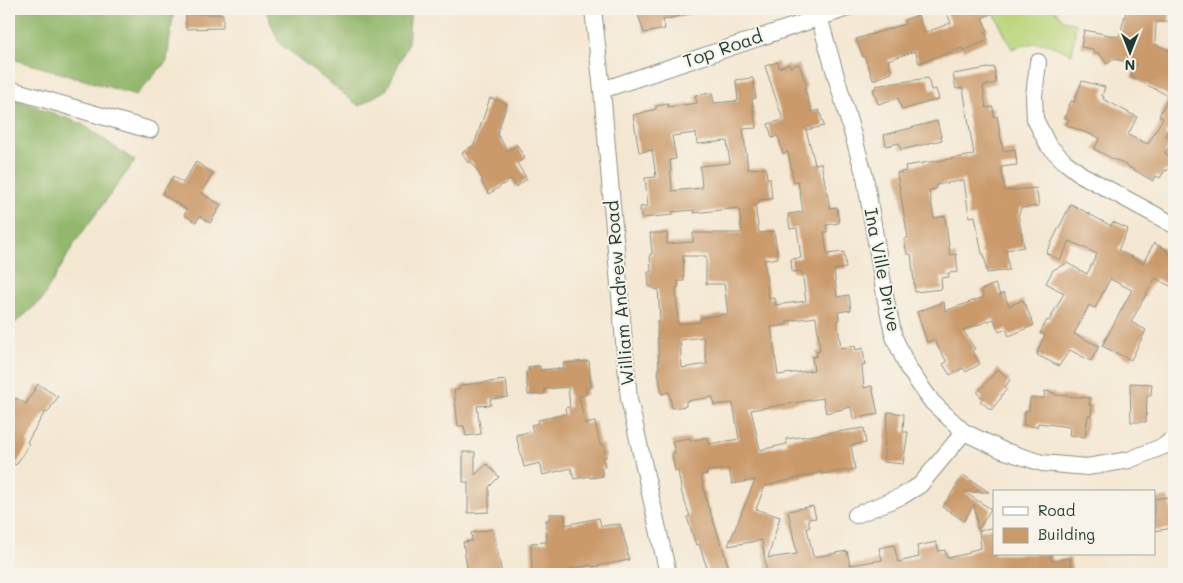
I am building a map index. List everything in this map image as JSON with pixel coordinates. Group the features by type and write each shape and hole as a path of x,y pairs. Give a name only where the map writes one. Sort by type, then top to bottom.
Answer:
{"street":[{"name":"William Andrew Road","path":"593,9 602,90 629,400 668,574"},
{"name":"Top Road","path":"602,90 845,9"},
{"name":"Ina Ville Drive","path":"819,17 866,177 886,301 894,337 908,368 932,402 964,432 1002,450 1042,463 1087,466 1129,460 1164,446 1174,438"},
{"path":"1038,62 1034,96 1035,119 1048,145 1082,175 1174,224"},
{"path":"9,90 150,130"},
{"path":"856,515 902,496 920,485 964,432"}],"green space":[{"path":"9,9 174,9 167,61 136,95 9,58"},
{"path":"265,9 411,9 408,44 387,89 359,106 279,43"},
{"path":"992,9 1054,9 1063,20 1076,24 1072,54 1043,43 1012,49"},
{"path":"9,97 82,124 135,161 76,241 41,301 9,328"}],"building":[{"path":"639,9 691,9 692,13 663,20 665,29 644,33 638,14 640,13"},
{"path":"945,9 1002,9 982,18 988,31 985,32 988,40 963,51 962,48 919,63 915,51 888,60 892,73 873,80 856,39 905,24 904,20 918,15 924,33 951,23"},
{"path":"1127,9 1170,9 1169,22 1156,22 1155,44 1174,53 1174,124 1172,123 1165,135 1173,140 1165,153 1174,159 1167,171 1165,170 1160,178 1156,176 1153,181 1094,149 1100,138 1066,125 1069,119 1065,118 1071,101 1074,102 1082,81 1105,87 1103,99 1137,117 1128,135 1148,144 1163,118 1159,116 1169,96 1131,77 1137,64 1114,59 1107,64 1099,53 1093,52 1093,49 1081,47 1084,30 1119,37"},
{"path":"186,14 223,14 223,28 186,29"},
{"path":"778,62 779,68 789,64 790,67 799,64 807,87 804,88 812,112 819,110 824,126 806,130 815,164 821,163 830,208 837,207 839,223 826,225 827,232 824,232 827,254 844,252 846,268 834,270 837,297 849,295 851,310 838,312 839,320 837,320 841,348 855,346 856,350 863,348 865,365 862,366 864,388 872,386 878,414 853,419 851,407 826,413 823,398 751,410 760,450 787,444 786,439 864,428 866,443 851,445 855,469 822,474 822,472 765,486 756,509 780,517 768,558 797,554 788,511 813,506 816,518 808,519 810,527 807,528 813,556 815,557 847,551 850,565 882,560 879,548 894,545 898,562 919,557 917,546 936,542 939,551 945,550 947,558 970,553 969,551 981,548 979,531 993,527 993,556 1051,556 1052,561 1070,558 1072,570 1050,574 988,574 987,570 968,574 767,574 762,540 728,546 755,480 732,484 729,469 707,471 707,474 701,475 708,508 731,574 709,574 699,544 696,545 687,517 690,516 682,494 678,471 675,471 672,454 675,453 672,441 690,438 690,441 708,437 709,444 739,439 733,403 714,405 713,397 686,401 686,406 672,408 669,392 662,394 658,372 657,321 660,321 658,289 649,287 648,272 651,272 650,254 652,254 650,233 667,233 667,244 693,242 693,233 742,233 739,208 694,213 694,210 672,212 673,215 641,218 640,207 648,206 645,178 656,177 652,150 639,152 633,115 656,109 656,106 668,104 668,107 697,103 695,95 712,93 714,103 738,101 736,80 753,78 756,98 752,99 756,128 743,129 748,169 766,168 767,178 770,178 772,199 759,200 759,204 755,205 759,233 774,231 778,258 764,260 769,299 775,298 775,305 806,301 802,271 792,272 791,259 801,258 797,228 790,229 788,214 803,212 798,181 794,182 788,152 783,154 778,136 772,138 768,124 783,120 765,66","holes":["696,133 697,144 727,141 730,163 700,166 702,188 672,191 670,160 676,159 672,136","683,256 706,256 706,284 724,284 728,314 700,318 701,322 678,324 676,288 678,288 678,281 684,281","816,317 820,351 816,352 817,356 812,357 814,370 778,375 771,327 787,325 787,321","703,337 707,364 682,368 680,340"]},
{"path":"994,67 996,83 983,86 986,108 993,107 994,117 997,116 1003,151 1015,149 1017,165 1001,167 1005,191 1036,188 1039,206 1020,208 1020,213 1018,214 1024,247 1006,250 1009,270 987,273 975,216 969,217 964,180 936,185 936,189 929,190 934,218 945,216 950,255 956,254 958,272 948,273 949,277 941,278 942,289 915,292 911,254 907,254 904,239 908,238 897,173 906,171 905,166 974,155 963,88 956,89 953,74"},
{"path":"928,78 931,90 936,89 939,99 902,110 898,98 878,104 873,89 876,88 875,86"},
{"path":"490,98 507,104 497,134 508,151 517,145 525,158 517,163 527,179 516,187 511,179 489,194 471,161 468,163 462,153 474,145"},
{"path":"937,121 942,140 901,150 899,143 886,146 884,135"},
{"path":"196,162 213,173 201,193 221,205 210,223 200,216 196,222 184,215 187,210 162,194 173,176 183,183"},
{"path":"1071,204 1111,226 1113,222 1128,229 1118,250 1143,263 1154,243 1174,256 1174,288 1155,278 1131,322 1146,330 1131,360 1102,346 1132,290 1110,279 1095,308 1089,305 1074,334 1099,346 1091,361 1070,350 1059,366 1037,355 1045,335 1040,333 1047,320 1049,321 1064,293 1046,283 1053,270 1067,263 1087,274 1097,254 1070,241 1060,260 1046,253"},
{"path":"995,284 1000,295 1004,293 1009,306 1023,300 1034,325 1009,336 1006,329 999,332 994,319 963,330 975,349 972,351 980,364 966,372 963,368 950,375 943,364 947,362 934,340 927,342 917,312 944,302 945,311 984,297 981,290"},
{"path":"589,361 591,388 586,389 586,395 579,396 585,424 595,422 600,445 603,444 606,457 603,458 605,467 601,467 603,476 574,479 571,468 543,475 540,463 524,467 516,435 533,431 531,425 539,423 538,420 566,414 565,408 570,407 568,387 544,389 545,394 528,395 526,372 529,371 528,367 540,366 540,370 564,368 563,363"},
{"path":"998,369 1010,380 1005,387 1007,389 1002,397 991,410 980,401 983,398 977,393"},
{"path":"506,380 508,397 490,399 491,405 477,406 481,434 466,436 464,426 458,426 454,390 458,390 462,385"},
{"path":"1130,383 1152,384 1151,396 1147,396 1146,422 1131,422"},
{"path":"38,384 58,397 47,413 45,412 16,465 9,461 9,409 16,398 26,404"},
{"path":"1045,391 1055,393 1055,395 1090,398 1089,405 1092,405 1091,416 1088,415 1085,437 1069,435 1070,427 1038,423 1037,427 1023,425 1025,411 1029,411 1030,398 1044,398"},
{"path":"888,412 904,414 903,432 908,432 903,464 883,462"},
{"path":"463,452 475,452 475,475 487,464 499,477 489,487 489,512 468,513 468,482 463,482"},
{"path":"963,475 989,492 964,492 991,509 978,530 974,504 964,521 943,507"},
{"path":"1168,497 1174,520 1171,521 1173,528 1156,531 1156,499"},
{"path":"549,514 565,514 565,525 599,518 601,526 620,524 629,560 570,569 570,571 559,572 559,574 532,574 531,543 547,542 546,520 549,520"},
{"path":"493,529 502,574 468,574 463,542 472,541 471,533"}]}
